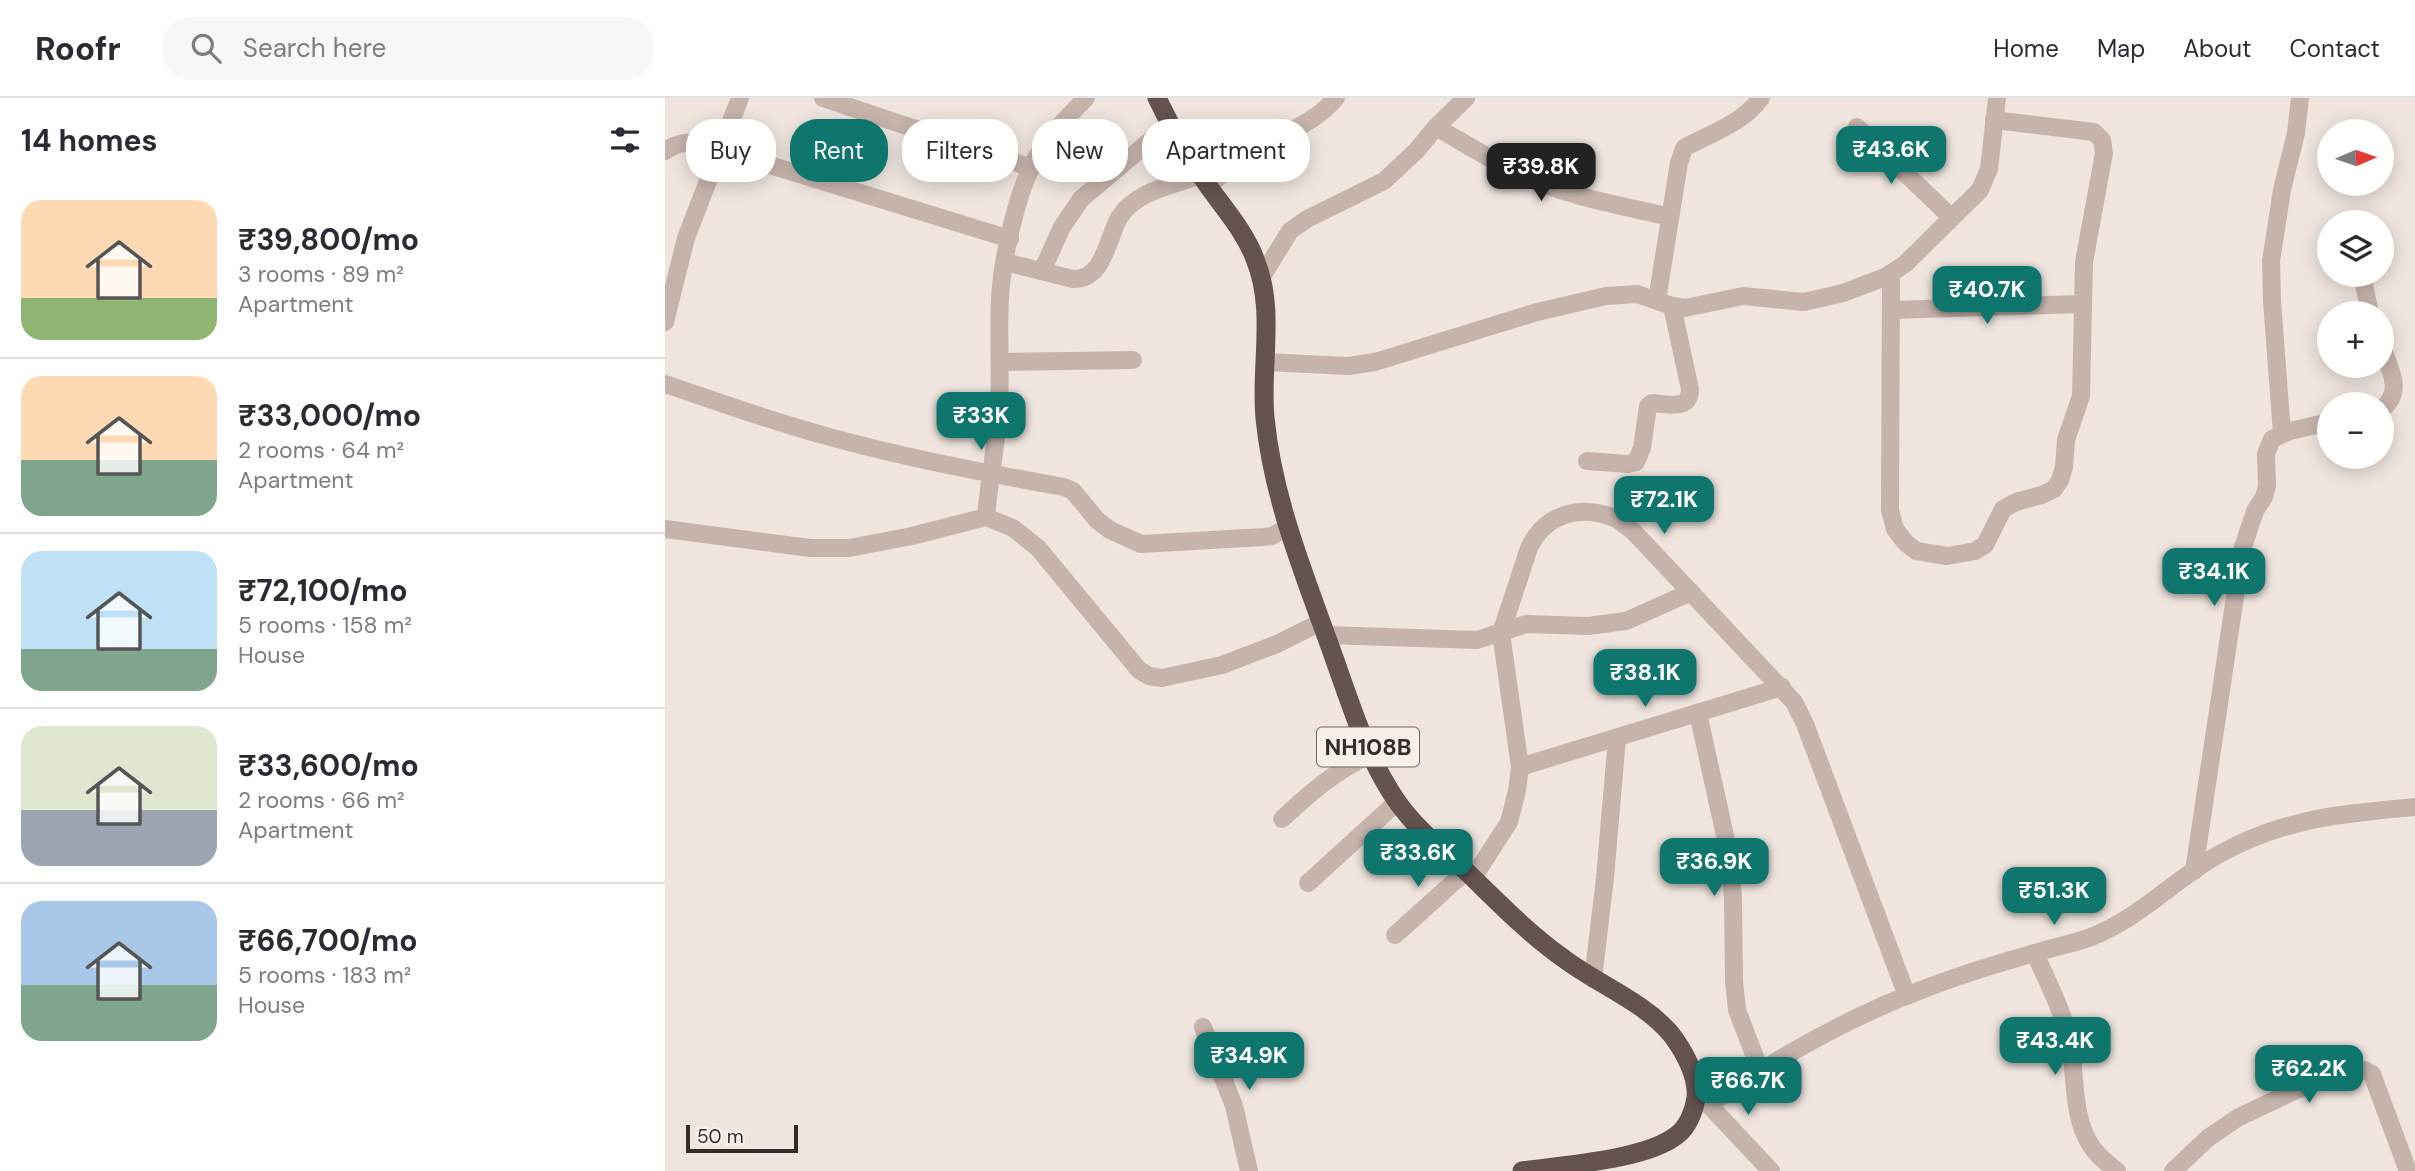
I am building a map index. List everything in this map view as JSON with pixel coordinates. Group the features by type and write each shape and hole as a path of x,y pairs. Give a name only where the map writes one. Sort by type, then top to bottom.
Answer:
{"highway":[{"name":"NH108B","path":"1157,98 1168,119"},
{"name":"NH108B","path":"1205,182 1245,239 1255,258 1261,278 1267,330 1265,415 1275,482 1288,527 1371,754 1397,802 1469,875 1560,957 1633,1003 1670,1034 1683,1052 1703,1100"},
{"path":"1522,1171 1600,1160 1656,1146 1680,1133 1703,1100"}],"street":[{"path":"731,119 740,98"},
{"path":"823,98 1032,168 1021,192 999,301 999,409 989,474 986,517"},
{"path":"1065,119 1086,98"},
{"path":"1310,121 1326,110 1336,98"},
{"path":"1261,278 1290,231 1307,219 1384,181 1466,98"},
{"path":"1587,461 1628,464 1636,462 1642,448 1648,406 1652,403 1685,404 1690,397 1690,389 1664,303 1670,217 1679,163 1684,148 1728,128 1754,108 1761,98"},
{"path":"1266,362 1349,366 1375,362 1537,312 1606,296 1637,294 1664,303 1702,306 1743,296 1791,302 1813,301 1860,287 1891,274 1905,264 1980,190 1992,152 1997,98"},
{"path":"2282,433 2271,261 2282,190 2296,133 2300,98"},
{"path":"1891,274 1890,510 1895,529 1916,551 1947,556 1975,551 1985,545 2003,509 2054,489 2060,481 2066,440 2081,396 2084,262 2104,153 2102,140 2094,132 2084,129 1994,120"},
{"path":"1436,127 1521,174 1547,185 1576,195 1670,217"},
{"path":"1857,127 1952,218"},
{"path":"665,151 674,145 686,142"},
{"path":"1042,271 1062,227 1081,199 1142,148"},
{"path":"776,167 1010,239"},
{"path":"665,322 672,267 686,238 706,182"},
{"path":"1005,262 1073,279 1083,279 1091,275 1097,267 1119,218 1134,200 1149,192 1199,182"},
{"path":"1891,310 2082,304"},
{"path":"1000,362 1133,360"},
{"path":"665,384 784,424 902,455 1064,487 1073,491 1097,520 1110,530 1141,544 1264,537 1272,536 1288,527"},
{"path":"2194,872 2242,550 2267,486 2267,446 2271,439 2282,433 2317,425"},
{"path":"1395,935 1469,875 1509,822 1520,767 1501,633 1535,535 1546,523 1564,515 1584,512 1615,519 1633,531 1794,702 1805,724 1907,996"},
{"path":"665,529 810,548 849,548 912,537 986,517 1013,528 1038,548 1139,670 1149,676 1162,678 1222,665 1324,628 1459,641 1477,640 1526,624 1588,626 1626,621 1691,592"},
{"path":"1520,767 1782,687"},
{"path":"1698,713 1729,854 1737,1010 1760,1070"},
{"path":"1593,979 1605,878 1616,738"},
{"path":"1282,819 1316,786 1371,754"},
{"path":"1308,883 1397,802"},
{"path":"1772,1171 1703,1100 1837,1026 1907,996 1976,971 2092,937 2126,919 2214,858 2255,836 2297,822 2338,814 2415,807"},
{"path":"2035,953 2064,1022 2070,1044 2078,1109 2088,1142 2096,1153 2117,1171"},
{"path":"1203,1027 1234,1106 1249,1171"},
{"path":"2173,1171 2208,1138 2239,1117 2326,1076 2354,1066 2372,1074 2408,1171"}]}
